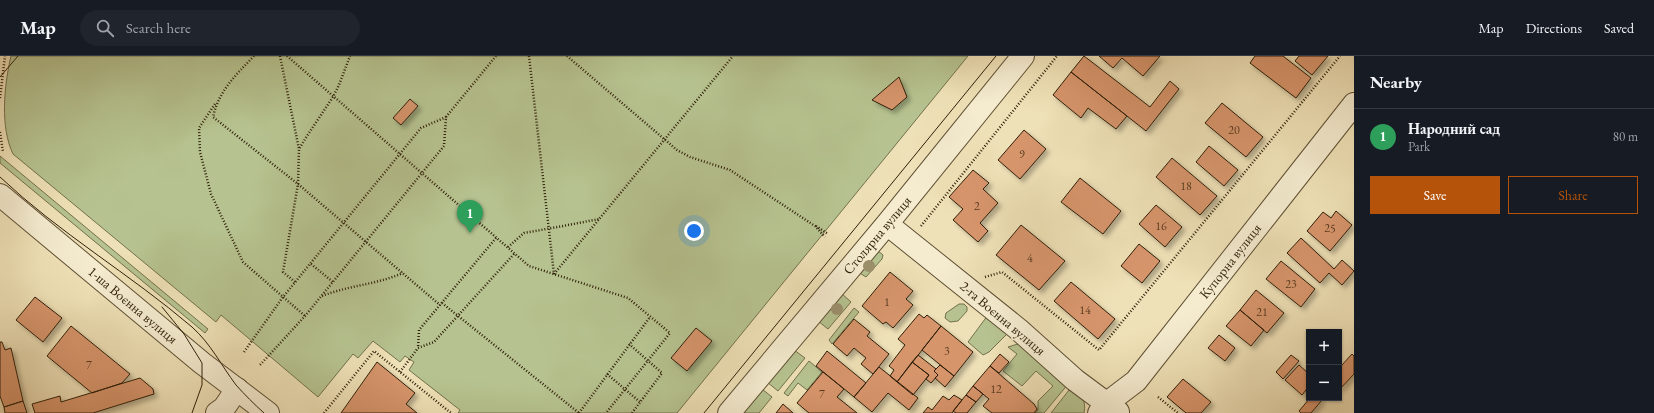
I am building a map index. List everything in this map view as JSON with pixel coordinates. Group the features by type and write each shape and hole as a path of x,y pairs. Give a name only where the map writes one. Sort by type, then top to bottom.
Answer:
{"street":[{"name":"Столярна вулиця","path":"728,413 888,224 1023,56"},
{"name":"Купорна вулиця","path":"1108,410 1136,381 1354,104"},
{"name":"1-ша Воєнна вулиця","path":"0,196 268,413"},
{"name":"2-га Воєнна вулиця","path":"888,224 1018,329 1108,410"},
{"path":"217,413 224,408 237,389"}],"path":[{"path":"0,98 5,56"},
{"path":"254,56 227,85 199,128 200,152 211,194 243,262 305,316"},
{"path":"280,56 299,149 298,184 283,272 295,282"},
{"path":"287,56 529,266 628,298 670,333 606,413"},
{"path":"299,149 340,85 350,56"},
{"path":"244,352 283,297 421,128 446,117 496,56"},
{"path":"529,56 554,274"},
{"path":"568,56 677,150 730,170 828,234"},
{"path":"554,274 733,56"},
{"path":"919,228 1057,56"},
{"path":"983,277 1002,272 1099,350 1340,56"},
{"path":"216,103 213,116 298,184 441,304 579,413 650,316"},
{"path":"260,365 322,296 444,146 446,117"},
{"path":"0,132 3,152"},
{"path":"508,247 524,233 599,219"},
{"path":"815,226 825,238"},
{"path":"418,348 419,330 496,238"},
{"path":"400,372 418,348 434,342 514,254"},
{"path":"311,264 333,282"},
{"path":"322,296 336,290 383,281 403,273"},
{"path":"629,344 662,373 632,413"},
{"path":"324,413 374,351 451,413"},
{"path":"608,374 640,402"},
{"path":"1158,397 1178,413"}],"green space":[{"path":"11,56 968,56 677,413 458,413 460,410 409,370 414,362 405,356 400,362 373,341 358,358 353,354 318,397 221,315 216,322 13,154 6,132 4,106"},
{"path":"0,156 208,329 205,333 0,163"},
{"path":"877,250 883,255 882,259 866,277 858,272"},
{"path":"841,293 851,302 828,329 818,321"},
{"path":"959,304 964,304 967,307 967,311 958,321 950,322 945,318 946,313"},
{"path":"854,308 859,312 832,344 829,340"},
{"path":"988,315 1009,332 989,352 983,355 968,342"},
{"path":"1021,343 1069,383 1044,413 1035,413 1038,409 1038,401 1053,386 1036,371 1022,386 1003,371 1017,354 1008,347"},
{"path":"794,350 805,358 778,391 767,382"},
{"path":"809,361 822,372 807,390 798,383 788,396 784,393"},
{"path":"1073,385 1084,402 1084,413 1051,413"},
{"path":"762,389 772,397 759,413 742,413"}],"building":[{"path":"1084,56 1150,107 1170,81 1179,89 1146,131 1071,72"},
{"path":"1099,56 1160,56 1143,76 1122,58 1113,68"},
{"path":"1255,56 1283,56 1311,78 1296,98 1250,63"},
{"path":"1299,56 1328,56 1312,75 1295,61"},
{"path":"1071,72 1127,116 1116,129 1088,108 1081,118 1053,95"},
{"path":"899,77 907,97 892,110 872,100"},
{"path":"410,99 418,106 401,125 393,118"},
{"path":"1222,103 1263,137 1246,157 1205,123"},
{"path":"1024,130 1046,149 1020,179 998,160"},
{"path":"1209,146 1238,170 1224,186 1196,162"},
{"path":"1172,158 1217,196 1200,215 1156,177"},
{"path":"973,170 989,183 983,189 998,203 980,223 988,231 978,242 953,220 963,209 949,197"},
{"path":"1080,178 1121,211 1103,234 1061,202"},
{"path":"1156,205 1182,227 1165,247 1139,224"},
{"path":"1336,211 1352,225 1330,251 1307,231 1323,212 1331,218"},
{"path":"1021,225 1065,261 1039,290 996,255"},
{"path":"1301,238 1334,269 1342,260 1354,271 1342,285 1329,273 1320,283 1287,253"},
{"path":"1139,244 1160,261 1142,283 1121,266"},
{"path":"1281,261 1315,289 1301,307 1266,279"},
{"path":"890,272 913,291 906,299 913,305 893,328 886,322 883,324 862,306"},
{"path":"1071,282 1115,319 1098,339 1054,301"},
{"path":"1256,290 1284,313 1267,333 1240,310"},
{"path":"35,297 62,318 43,342 16,320"},
{"path":"1240,310 1264,330 1251,346 1226,326"},
{"path":"919,314 924,318 927,315 941,326 897,382 890,376 894,370 889,366 905,345 898,339"},
{"path":"854,319 870,332 867,336 889,354 873,374 861,364 866,358 854,348 847,356 833,344"},
{"path":"71,326 130,374 122,383 92,393 47,356"},
{"path":"941,326 973,352 954,376 922,350"},
{"path":"696,328 712,341 687,371 671,358"},
{"path":"1219,335 1235,348 1225,361 1208,348"},
{"path":"0,342 2,342 5,350 11,348 23,401 4,407 0,396"},
{"path":"827,351 866,383 854,397 816,366"},
{"path":"1000,354 1009,362 999,373 990,366"},
{"path":"1352,354 1354,356 1354,374 1342,387 1342,365"},
{"path":"918,355 936,369 934,371 938,375 931,383 926,379 929,375 912,362"},
{"path":"1291,355 1299,361 1283,379 1276,372"},
{"path":"377,362 415,393 406,404 417,413 341,413"},
{"path":"912,362 929,375 913,395 897,382"},
{"path":"940,365 954,376 945,387 935,378 938,375 934,371"},
{"path":"1299,365 1306,371 1306,390 1302,395 1285,380"},
{"path":"990,366 1034,404 1037,409 1034,413 992,413 983,406 989,399 973,386"},
{"path":"879,367 918,398 909,410 888,393 872,412 854,397"},
{"path":"823,372 844,389 837,397 857,413 809,413 797,403"},
{"path":"140,378 153,389 154,394 93,413 35,413 32,404 60,396 61,402"},
{"path":"1183,379 1211,402 1201,413 1186,413 1167,397"},
{"path":"973,386 983,394 976,402 966,395"},
{"path":"954,395 962,400 952,413 923,413 928,407 932,410 943,396 949,400"},
{"path":"966,395 976,402 967,413 956,413 953,411"},
{"path":"23,401 27,413 5,413 4,407"},
{"path":"1307,401 1321,401 1311,413 1301,413 1299,411"},
{"path":"783,404 793,413 776,413"}],"tram line":[{"path":"0,77 18,56"},
{"path":"704,413 996,56"},
{"path":"0,177 46,217 144,289 192,327 210,348 236,385 264,413"},
{"path":"162,307 184,334 202,363 202,385 192,413"}],"place":[{"name":"Народний сад","path":"470,233"}]}
